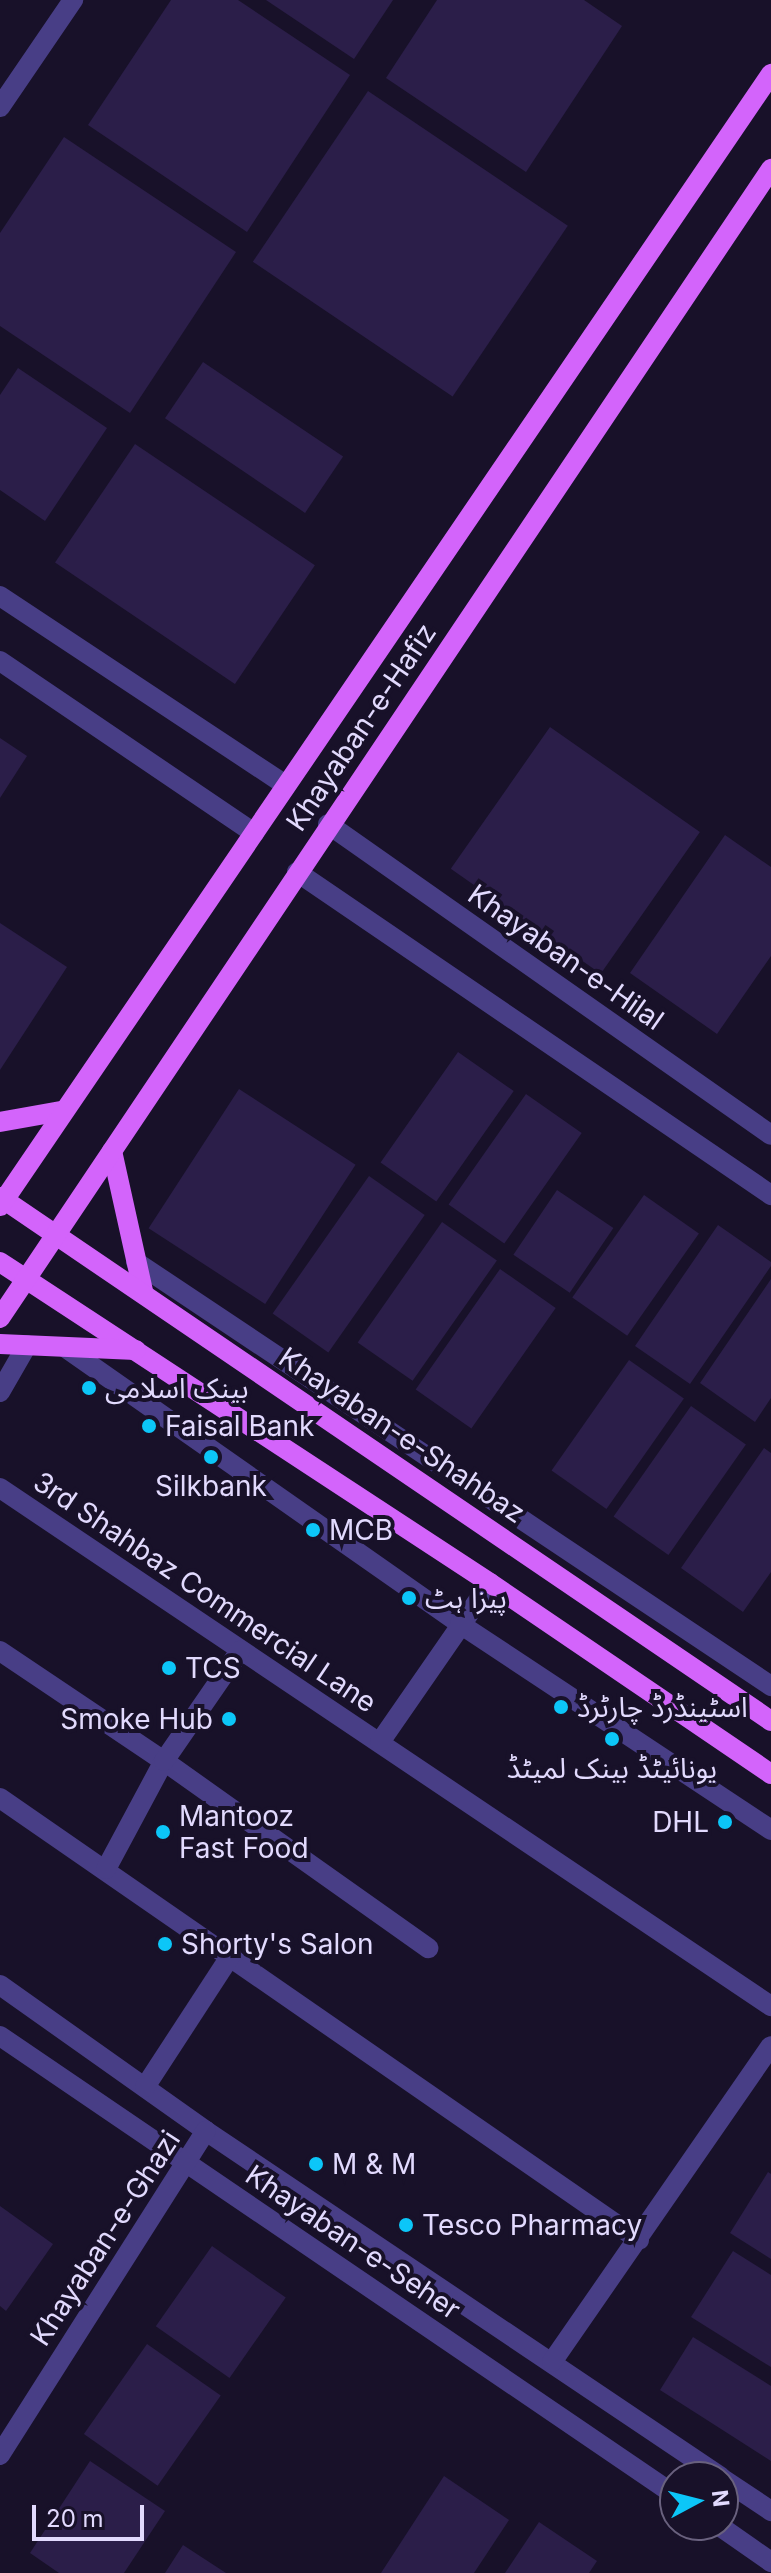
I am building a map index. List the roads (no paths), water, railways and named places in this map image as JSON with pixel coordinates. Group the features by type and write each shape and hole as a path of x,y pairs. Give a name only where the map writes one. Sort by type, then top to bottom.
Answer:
{"main road":[{"name":"Khayaban-e-Hafiz","path":"1,1201 771,74"},
{"name":"Khayaban-e-Hafiz","path":"0,1318 58,1236 328,824 771,169"},
{"path":"0,1122 62,1111"},
{"path":"112,1151 143,1291"},
{"name":"Khayaban-e-Shahbaz","path":"1,1201 143,1291 771,1721"},
{"path":"0,1262 490,1583 771,1774"},
{"path":"0,1344 136,1350"}],"street":[{"path":"0,107 73,0"},
{"path":"0,596 286,785"},
{"path":"0,661 254,833"},
{"name":"Khayaban-e-Hilal","path":"328,824 771,1135"},
{"path":"297,872 771,1195"},
{"path":"136,1262 771,1686"},
{"path":"0,1392 27,1345"},
{"path":"66,1348 460,1624 771,1830"},
{"name":"3rd Shahbaz Commercial Lane","path":"0,1488 771,2006"},
{"name":"3rd Shahbaz Commercial Lane","path":"380,1742 490,1583"},
{"path":"0,1651 164,1761 428,1948"},
{"path":"106,1869 164,1761 240,1651"},
{"path":"0,1798 639,2240"},
{"path":"145,2087 231,1955"},
{"name":"Khayaban-e-Seher","path":"0,1985 206,2131 697,2461"},
{"name":"Khayaban-e-Seher","path":"0,2036 529,2392 659,2484"},
{"path":"552,2362 771,2046"},
{"name":"Khayaban-e-Ghazi","path":"0,2455 206,2131"},
{"name":"Khayaban-e-Seher","path":"739,2489 771,2511"},
{"path":"739,2540 771,2562"}],"place":[{"name":"بینک اسلامی","path":"89,1388"},
{"name":"Faisal Bank","path":"149,1426"},
{"name":"Silkbank","path":"211,1457"},
{"name":"MCB","path":"313,1530"},
{"name":"پیزا ہٹ","path":"409,1598"},
{"name":"TCS","path":"169,1668"},
{"name":"اسٹینڈرڈ چارٹرڈ","path":"561,1707"},
{"name":"Smoke Hub","path":"229,1719"},
{"name":"یونائیٹڈ بینک لمیٹڈ","path":"612,1739"},
{"name":"DHL","path":"725,1822"},
{"name":"Mantooz Fast Food","path":"163,1832"},
{"name":"Shorty's Salon","path":"165,1944"},
{"name":"M & M","path":"316,2164"},
{"name":"Tesco Pharmacy","path":"406,2225"}]}
